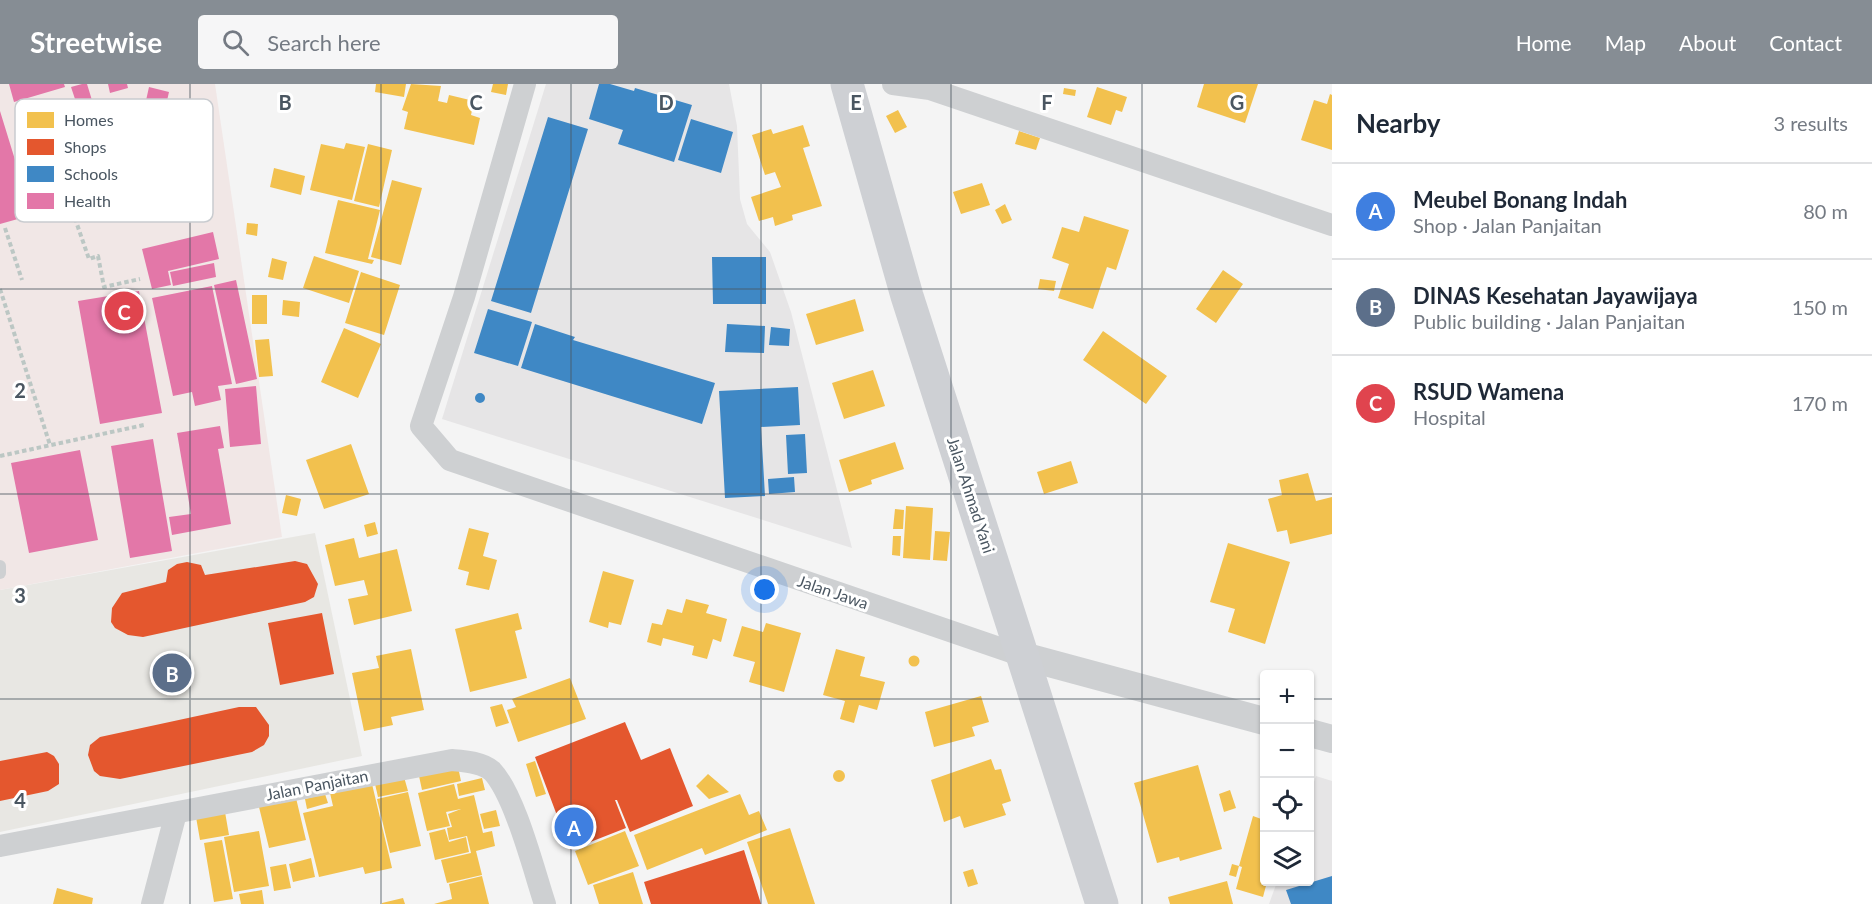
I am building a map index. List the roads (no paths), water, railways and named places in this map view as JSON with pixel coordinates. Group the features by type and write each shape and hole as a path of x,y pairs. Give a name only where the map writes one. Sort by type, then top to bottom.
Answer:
{"main road":[{"name":"Jalan Ahmad Yani","path":"847,84 907,296 1102,904"}],"street":[{"name":"Jalan Jawa","path":"525,84 464,297 422,426 450,460 1023,656 1260,720"},
{"path":"893,84 930,86 1332,225"},
{"path":"1314,734 1332,739"},
{"name":"Jalan Panjaitan","path":"0,846 452,760 477,764 491,771 513,808 545,904"},
{"path":"152,904 176,813"}],"lane":[{"path":"0,566 0,573"}],"place":[{"name":"RSUD Wamena","path":"124,311"},
{"name":"DINAS Kesehatan Jayawijaya","path":"172,673"},
{"name":"Meubel Bonang Indah","path":"574,827"}]}
